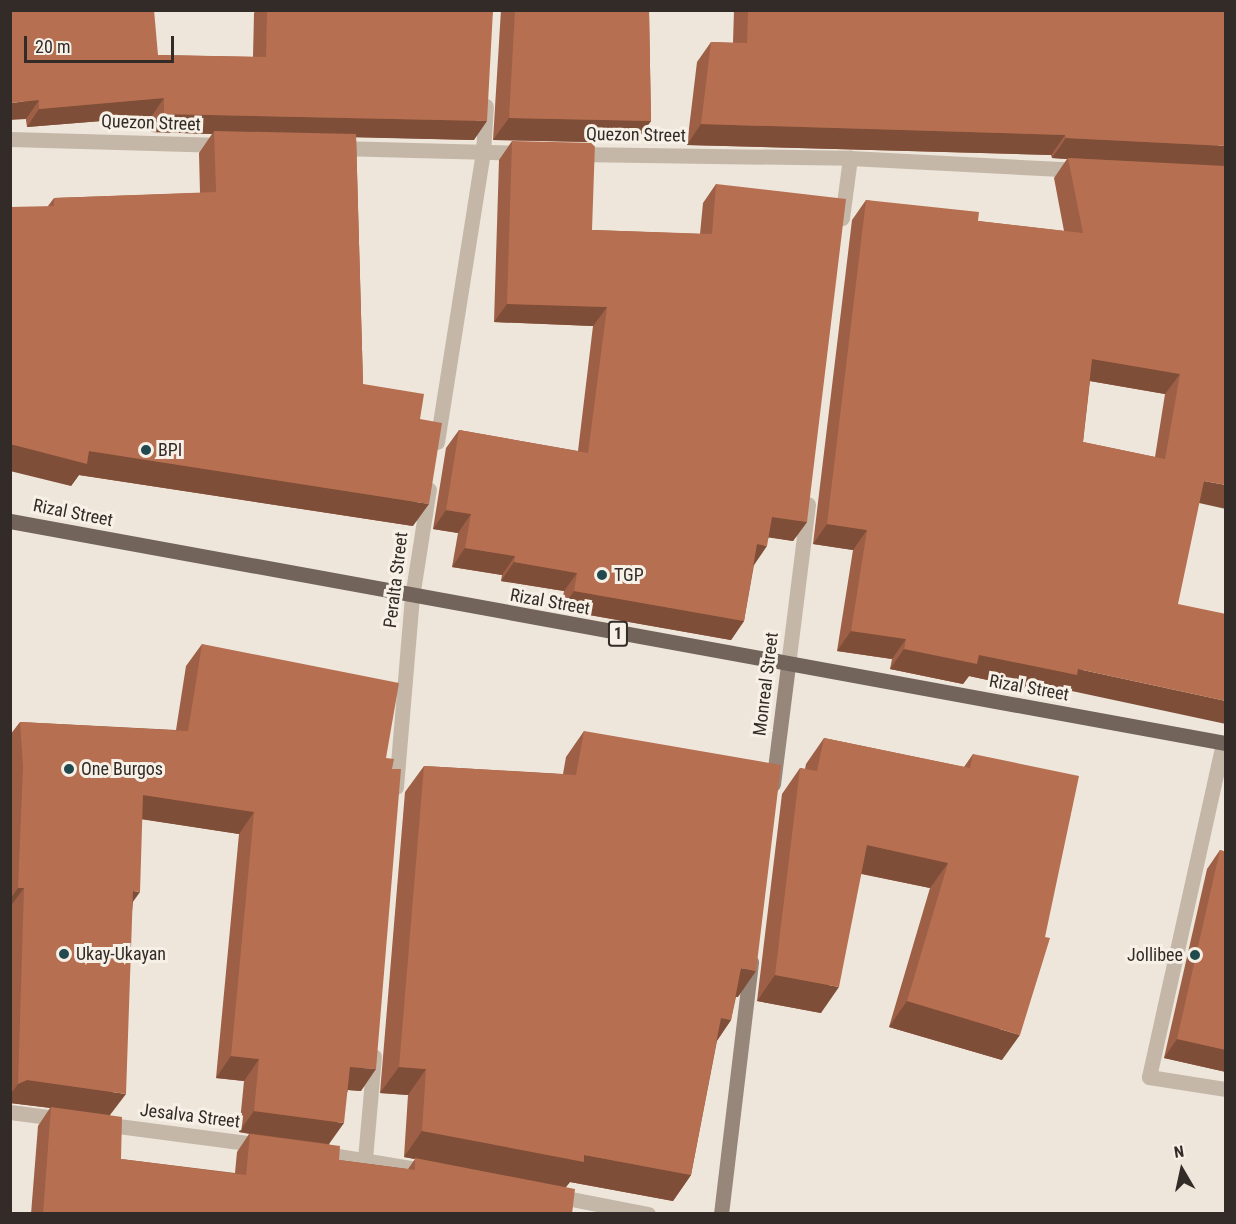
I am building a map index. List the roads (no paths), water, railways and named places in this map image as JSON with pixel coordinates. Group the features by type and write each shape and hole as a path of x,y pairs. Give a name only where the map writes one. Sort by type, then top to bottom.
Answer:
{"main road":[{"name":"Rizal Street","path":"10,521 412,597 1224,743"}],"street":[{"name":"Peralta Street","path":"395,800 412,597 483,152 486,93"},
{"name":"Quezon Street","path":"10,139 235,145"},
{"name":"Quezon Street","path":"318,147 850,158 1096,170"},
{"path":"841,229 850,158"},
{"name":"Monreal Street","path":"771,805 810,488"},
{"path":"1224,743 1149,1077 1226,1089"},
{"path":"721,1214 754,945"},
{"path":"365,1159 375,1039"},
{"name":"Jesalva Street","path":"10,1112 283,1148"},
{"path":"306,1151 365,1159 448,1175"},
{"path":"542,1193 648,1214"}],"place":[{"name":"BPI","path":"146,450"},
{"name":"TGP","path":"602,575"},
{"name":"One Burgos","path":"69,769"},
{"name":"Ukay-Ukayan","path":"64,954"},
{"name":"Jollibee","path":"1195,955"}]}
